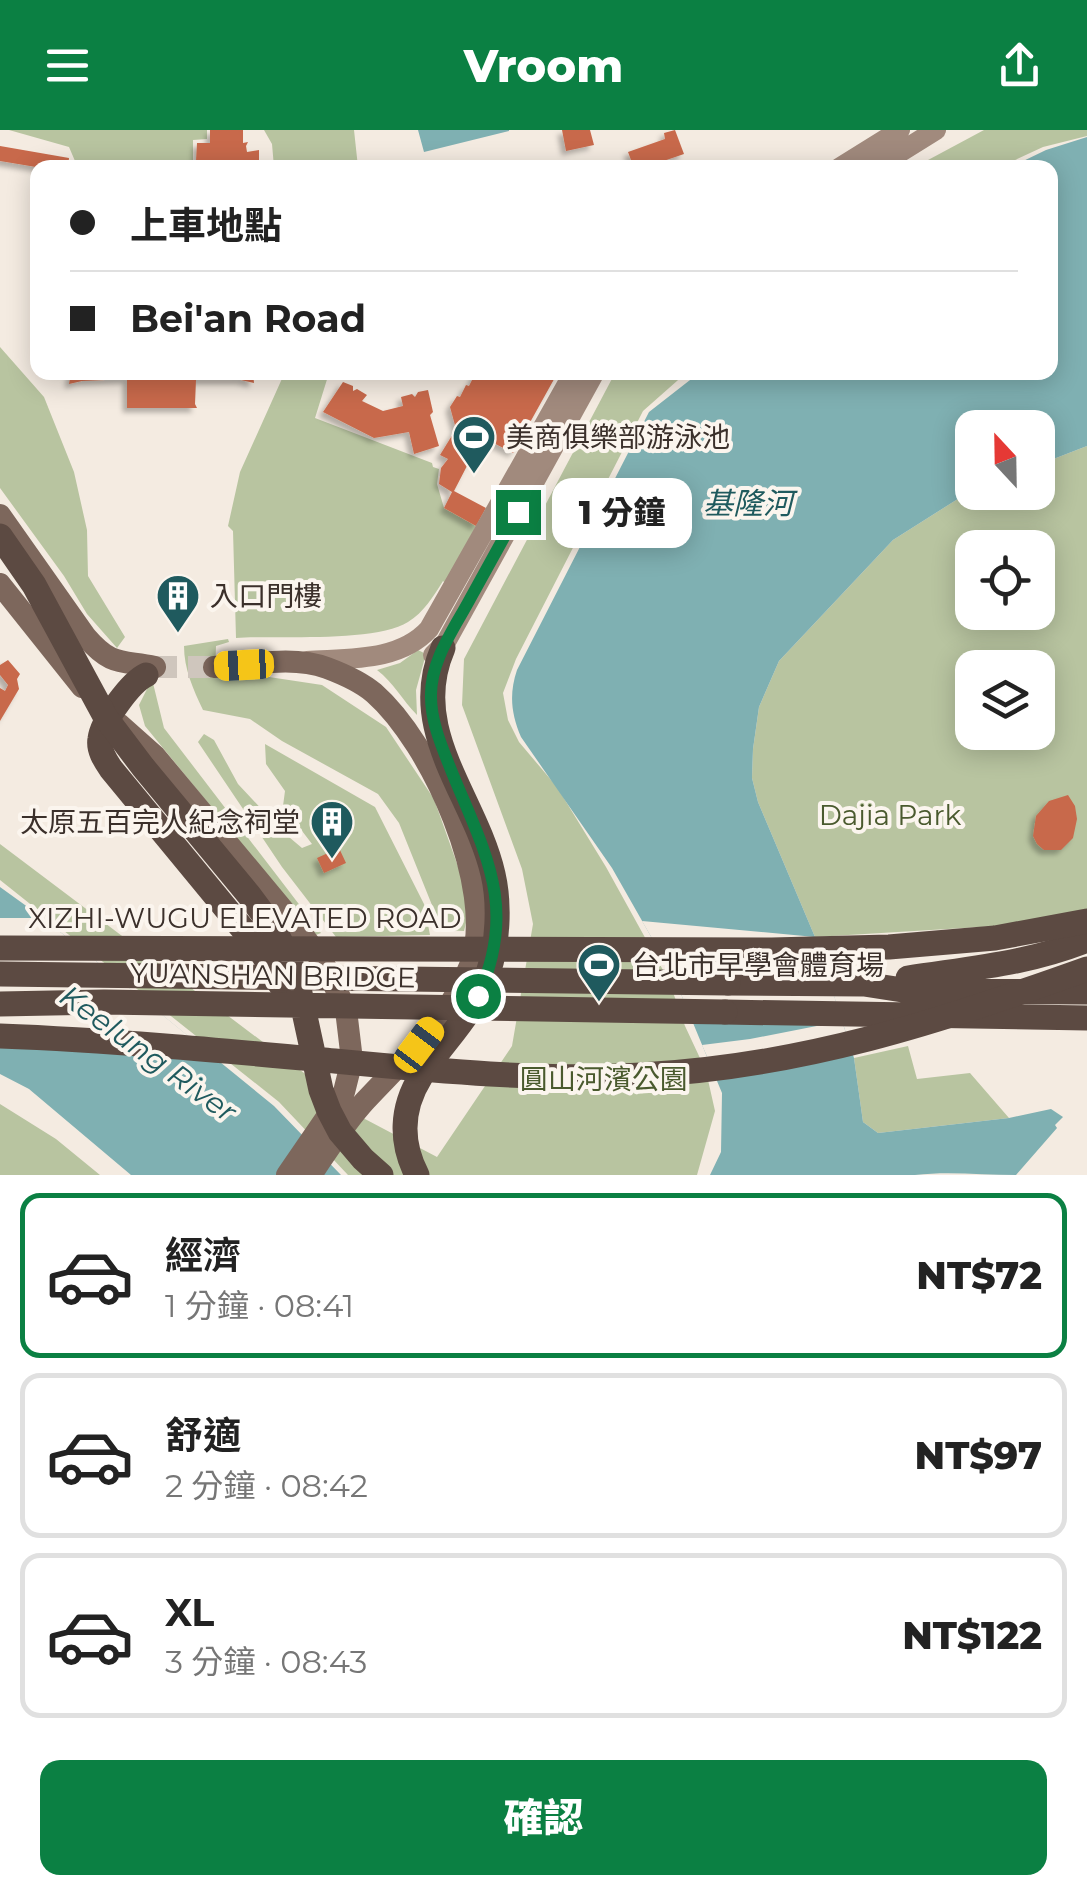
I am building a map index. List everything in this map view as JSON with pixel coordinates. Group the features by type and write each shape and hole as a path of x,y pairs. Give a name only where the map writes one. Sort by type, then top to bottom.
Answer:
{"highway":[{"path":"0,536 40,596 106,718 275,930 298,984 320,1090 334,1122 381,1175"},
{"path":"0,559 107,742 248,914 268,947 300,1076 314,1116 333,1148 358,1175"},
{"path":"418,1175 406,1144 405,1120 413,1090 488,976 497,903 484,848 434,720 432,680 443,648"},
{"path":"152,670 138,679 106,725 100,748 110,769 233,916 280,984"},
{"name":"XIZHI-WUGU ELEVATED ROAD","path":"0,948 830,949 995,938 1087,921"},
{"path":"864,984 986,968 1087,940"},
{"path":"0,1036 94,1040 483,1074 640,1075 740,1065 874,1039 1087,969"},
{"name":"YUANSHAN BRIDGE","path":"0,974 864,984"},
{"path":"864,984 908,990 1087,992"},
{"name":"YUANSHAN BRIDGE","path":"0,1004 104,1002 1087,1018"}],"main road":[{"path":"852,160 900,130"},
{"path":"888,160 936,130"},
{"path":"214,667 387,653 424,635 435,622 570,380"},
{"path":"444,796 446,782 426,720 422,690 431,657 443,648 591,380"},
{"path":"0,515 101,654 152,670 134,695 130,710 136,726 155,756 314,949 372,1053 393,1073"},
{"path":"0,584 106,725 155,756"},
{"path":"288,1175 335,1117 363,1104 444,1013 472,960 477,911 472,876 444,796 404,727 380,698 356,682 305,661"},
{"path":"310,1175 335,1117 352,1060 346,1010"}],"green space":[{"path":"9,130 207,130 207,139 193,140 193,160 75,160 69,147"},
{"path":"264,130 354,130 357,160 273,160 272,144"},
{"path":"984,130 1087,130 1087,136 1043,147 1015,160 928,160"},
{"path":"0,347 44,397 74,472 87,530 88,576 125,637 117,648 87,614 0,488"},
{"path":"281,380 327,380 315,418 432,463 439,469 437,484 444,508 476,526 445,583 423,609 393,629 350,636 236,638 233,531 228,526 240,472"},
{"name":"圓山河濱公園","path":"611,380 678,380 643,411 516,659 503,693 508,720 519,742 557,787 669,981 706,1071 715,1111 697,1175 348,1175 279,1102 0,880 0,844 365,1119 437,1157 512,1046 533,924 522,869 462,705 464,659"},
{"name":"Dajia Park","path":"1087,446 1087,912 1045,923 815,937 758,802 752,778 759,707 779,661 893,540 955,501 955,510 1055,510 1055,458"},
{"path":"228,639 229,642 216,646 215,675 249,674 322,685 386,727 434,799 471,903 464,931 442,930 399,823 378,794 250,719 203,710 187,671 184,646"},
{"path":"418,650 426,654 416,690 417,715 377,670 400,663"},
{"path":"152,679 164,728 321,933 316,935 145,726 139,705"},
{"path":"204,734 214,740 238,784 302,848 312,844 283,806 285,791 266,764 265,744 375,807 424,904 430,935 336,937 282,867 198,742"},
{"path":"908,1046 917,1079 970,1073 1009,1118 878,1133 863,1122 854,1058"},
{"path":"0,1104 56,1139 100,1175 0,1175"}],"water":[{"path":"418,130 509,130 509,131 424,152"},
{"name":"基隆河","path":"1087,137 1087,446 1055,458 1055,410 955,410 955,501 893,540 779,661 759,707 752,778 758,802 815,937 854,1058 863,1122 878,1133 1009,1118 1051,1109 1063,1117 1016,1175 710,1175 721,1152 722,1093 674,977 612,868 521,737 512,704 517,670 649,412 690,380 1058,380 1058,160 1025,160"},
{"name":"Keelung River","path":"0,887 274,1106 341,1175 131,1175 29,1089 0,1074"}],"pier":[{"path":"0,918 43,918 197,1043 0,1029"},
{"path":"642,921 815,937 657,947"},
{"path":"820,950 841,1018 690,1016 659,951"},
{"path":"842,1021 849,1042 712,1068 702,1045 750,1039"}],"building":[{"path":"210,130 243,130 247,152 259,150 259,160 196,160 197,143 210,143"},
{"path":"562,130 590,130 594,145 566,151"},
{"path":"675,130 684,154 666,160 631,160 628,152 665,139 664,133"},
{"path":"0,146 69,158 30,160 30,166 0,161"},
{"path":"127,380 196,380 197,408 127,408"},
{"path":"472,380 554,380 513,453 482,437 454,491 486,508 476,526 444,508 452,492 439,484 441,468 448,459 440,455 456,429 450,407"},
{"path":"343,382 353,386 353,391 357,389 367,395 362,401 383,411 403,406 401,397 415,397 428,390 439,446 414,454 409,432 374,438 323,412"},
{"path":"8,660 20,674 19,689 0,721 0,688 5,691 8,685 0,675 0,665"},
{"path":"1068,795 1077,819 1073,838 1061,850 1044,850 1033,836 1036,816 1049,801"},
{"name":"太原五百完人紀念祠堂","path":"339,848 346,863 324,873 317,858"}],"tunnel":[{"path":"155,667 214,667"}],"place":[{"name":"美商俱樂部游泳池","path":"474,475"},
{"name":"入口門樓","path":"178,634"},
{"name":"太原五百完人紀念祠堂","path":"332,860"},
{"name":"台北市早學會體育場","path":"599,1003"}],"route":[{"path":"478,996 493,954 497,903 493,875 440,740 430,697 437,660 518,512"}]}
